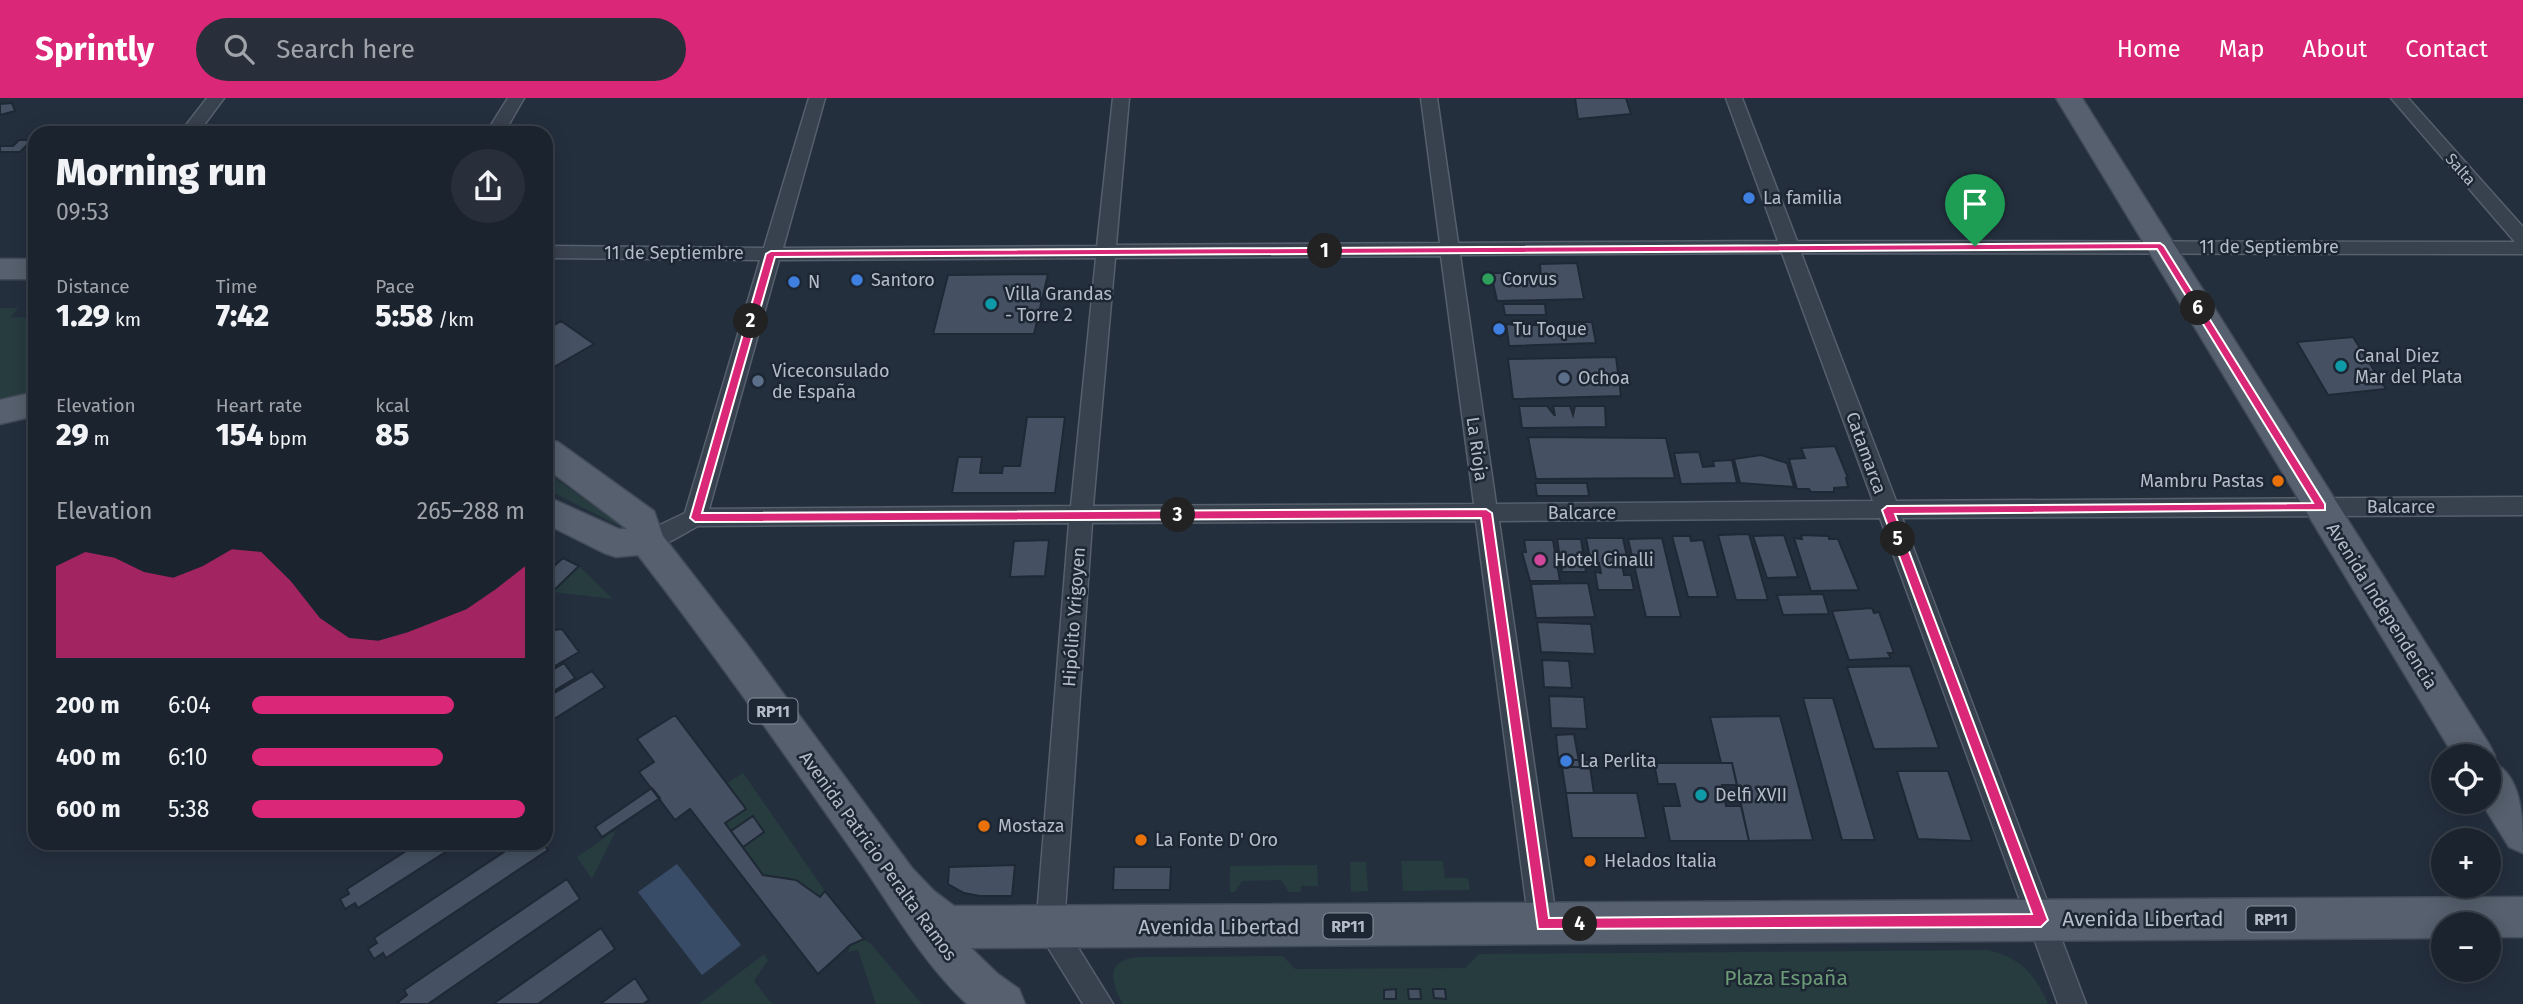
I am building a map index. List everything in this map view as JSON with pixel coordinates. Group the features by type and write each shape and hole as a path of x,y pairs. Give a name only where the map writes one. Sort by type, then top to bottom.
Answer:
{"main road":[{"name":"Avenida Independencia","path":"2068,98 2468,744"},
{"path":"0,269 28,269"},
{"path":"0,412 28,406"},
{"name":"Avenida Patricio Peralta Ramos","path":"553,456 642,520 647,541 898,882 952,960 982,991 1003,1004"},
{"path":"553,512 616,543 647,541"},
{"path":"2501,799 2523,834"},
{"name":"Avenida Libertad","path":"898,882 933,918 954,927 2523,916"}],"street":[{"path":"194,126 216,98"},
{"path":"499,126 516,98"},
{"path":"695,518 817,98"},
{"name":"Hipólito Yrigoyen","path":"1050,928 1081,515 1121,98"},
{"name":"La Rioja","path":"1429,98 1543,924"},
{"name":"Catamarca","path":"1734,98 2072,1004"},
{"name":"Salta","path":"2399,98 2523,239"},
{"name":"11 de Septiembre","path":"553,252 771,254 2160,246 2523,248"},
{"name":"Balcarce","path":"647,541 695,518 2523,506"},
{"path":"1050,928 1099,1004"}],"green space":[{"path":"0,308 18,308 11,317 28,318 28,394 0,401"},
{"path":"553,477 629,531 553,493"},
{"path":"579,566 613,599 553,592"},
{"path":"743,773 825,891 820,897 796,880 763,875 743,847 764,832 753,817 731,831 725,823 746,809 727,783"},
{"path":"616,830 592,879 577,857"},
{"path":"1401,861 1443,861 1445,878 1468,878 1470,890 1403,891"},
{"path":"1350,862 1366,862 1368,891 1351,892"},
{"path":"1317,865 1318,886 1301,886 1301,892 1289,892 1281,880 1242,881 1235,892 1230,892 1230,866"},
{"path":"864,939 922,1004 876,1004 858,950 848,952 850,945"},
{"name":"Plaza España","path":"1988,950 2000,953 2025,969 2038,984 2048,1004 1123,1004 1113,978 1117,965 1131,958 1143,957 1283,956 1295,969 1465,968 1479,954"},
{"path":"764,954 768,960 754,981 772,1004 699,1004"}],"water":[{"path":"677,864 741,945 702,975 638,892"}],"building":[{"path":"1575,98 1626,98 1631,114 1578,119"},
{"path":"12,103 15,111 0,115 0,104"},
{"path":"19,140 28,140 28,144 20,152 0,152 0,146 13,146"},
{"path":"1577,263 1584,299 1497,301 1491,273 1515,273 1518,279 1541,278 1540,264"},
{"name":"Villa Grandas - Torre 2","path":"1048,274 1034,334 933,334 948,275"},
{"path":"1503,304 1545,304 1546,315 1505,315"},
{"path":"561,321 594,344 553,368 553,326"},
{"path":"1561,322 1592,322 1596,343 1509,346 1506,324 1561,326"},
{"name":"Canal Diez Mar del Plata","path":"2353,337 2386,389 2328,395 2297,342"},
{"name":"Ochoa","path":"1616,357 1621,396 1513,399 1508,359"},
{"path":"1519,406 1547,406 1555,416 1553,406 1570,406 1573,415 1575,406 1605,406 1606,427 1522,428"},
{"path":"1027,417 1065,417 1055,493 952,493 958,457 982,457 980,473 1002,473 1003,466 1020,466"},
{"path":"1528,437 1666,438 1675,478 1536,479"},
{"path":"1835,446 1848,478 1848,487 1834,488 1834,492 1797,489 1789,459 1805,458 1801,448"},
{"path":"1699,452 1703,467 1714,466 1713,461 1732,460 1737,483 1681,484 1674,453"},
{"path":"1761,455 1787,463 1794,487 1740,483 1734,459"},
{"path":"1535,483 1587,483 1589,496 1537,496"},
{"path":"1749,534 1768,600 1736,600 1718,535"},
{"path":"1784,535 1798,577 1767,578 1753,536"},
{"path":"1801,535 1838,539 1859,590 1811,591 1794,538 1802,539"},
{"path":"1672,536 1690,536 1691,541 1703,540 1718,597 1688,597"},
{"path":"1586,538 1623,538 1629,566 1622,565 1624,575 1631,575 1634,590 1598,590 1595,572 1601,573 1599,563 1591,563"},
{"path":"1662,538 1681,617 1646,617 1628,539"},
{"path":"1557,539 1581,539 1586,572 1562,572"},
{"path":"1049,540 1045,576 1010,577 1014,541"},
{"name":"Hotel Cinalli","path":"1524,540 1553,540 1560,581 1530,581 1522,552 1526,552"},
{"path":"563,558 579,566 553,591 553,567"},
{"path":"1588,583 1595,617 1536,618 1531,584"},
{"path":"1823,594 1829,614 1783,615 1777,595"},
{"path":"1872,608 1874,613 1879,612 1894,653 1888,653 1891,658 1849,660 1832,611"},
{"path":"1537,622 1591,624 1595,654 1541,652"},
{"path":"562,629 579,652 553,667 553,630"},
{"path":"1542,660 1569,661 1572,688 1544,687"},
{"path":"564,663 575,678 553,691 553,670"},
{"path":"1910,666 1939,748 1874,749 1847,667"},
{"path":"592,671 605,687 553,720 553,694"},
{"path":"1549,696 1584,697 1587,729 1551,728"},
{"path":"1803,698 1833,698 1875,840 1842,840"},
{"path":"675,715 746,809 725,823 763,875 796,880 820,897 825,891 864,939 850,945 818,974 690,809 675,820 639,772 654,762 637,739"},
{"path":"1780,716 1813,840 1749,841 1732,763 1721,763 1710,717"},
{"path":"1574,734 1580,767 1559,767 1556,735"},
{"path":"1561,760 1589,760 1594,793 1566,793"},
{"name":"Delfi XVII","path":"1654,763 1732,763 1737,785 1722,785 1726,806 1741,806 1749,841 1670,841 1663,806 1680,806 1675,784 1658,784"},
{"path":"1897,771 1948,771 1972,841 1918,839"},
{"path":"652,788 660,798 602,837 595,827"},
{"path":"1566,793 1637,793 1646,838 1572,838"},
{"path":"753,816 764,832 743,847 731,831"},
{"path":"408,850 449,850 358,908 355,903 345,909 340,899 349,894 347,889"},
{"path":"507,850 548,850 386,958 383,953 374,959 368,949 377,943 374,938"},
{"path":"1015,865 1012,896 964,893 948,884 949,867"},
{"path":"1114,867 1171,867 1170,890 1113,890"},
{"path":"567,879 580,899 428,1004 399,1004 407,995 404,990"},
{"path":"601,928 615,949 538,1004 493,1004"},
{"path":"635,978 649,1000 643,1004 600,1004"},
{"path":"1396,989 1396,999 1384,999 1384,990"},
{"path":"1408,989 1420,989 1421,999 1409,999"},
{"path":"1433,989 1445,989 1446,999 1434,998"}],"place":[{"name":"La familia","path":"1749,198"},
{"name":"Corvus","path":"1488,279"},
{"name":"Santoro","path":"857,280"},
{"name":"N","path":"794,282"},
{"name":"Villa Grandas - Torre 2","path":"991,304"},
{"name":"Tu Toque","path":"1499,329"},
{"name":"Canal Diez Mar del Plata","path":"2341,366"},
{"name":"Ochoa","path":"1564,378"},
{"name":"Viceconsulado de España","path":"758,381"},
{"name":"Mambru Pastas","path":"2278,481"},
{"name":"Hotel Cinalli","path":"1540,560"},
{"name":"La Perlita","path":"1566,761"},
{"name":"Delfi XVII","path":"1701,795"},
{"name":"Mostaza","path":"984,826"},
{"name":"La Fonte D' Oro","path":"1141,840"},
{"name":"Helados Italia","path":"1590,861"}],"route":[{"path":"1975,246 2160,246 2321,507 1887,510 2041,920 1543,924 1486,513 695,518 771,254 1975,246"}]}
